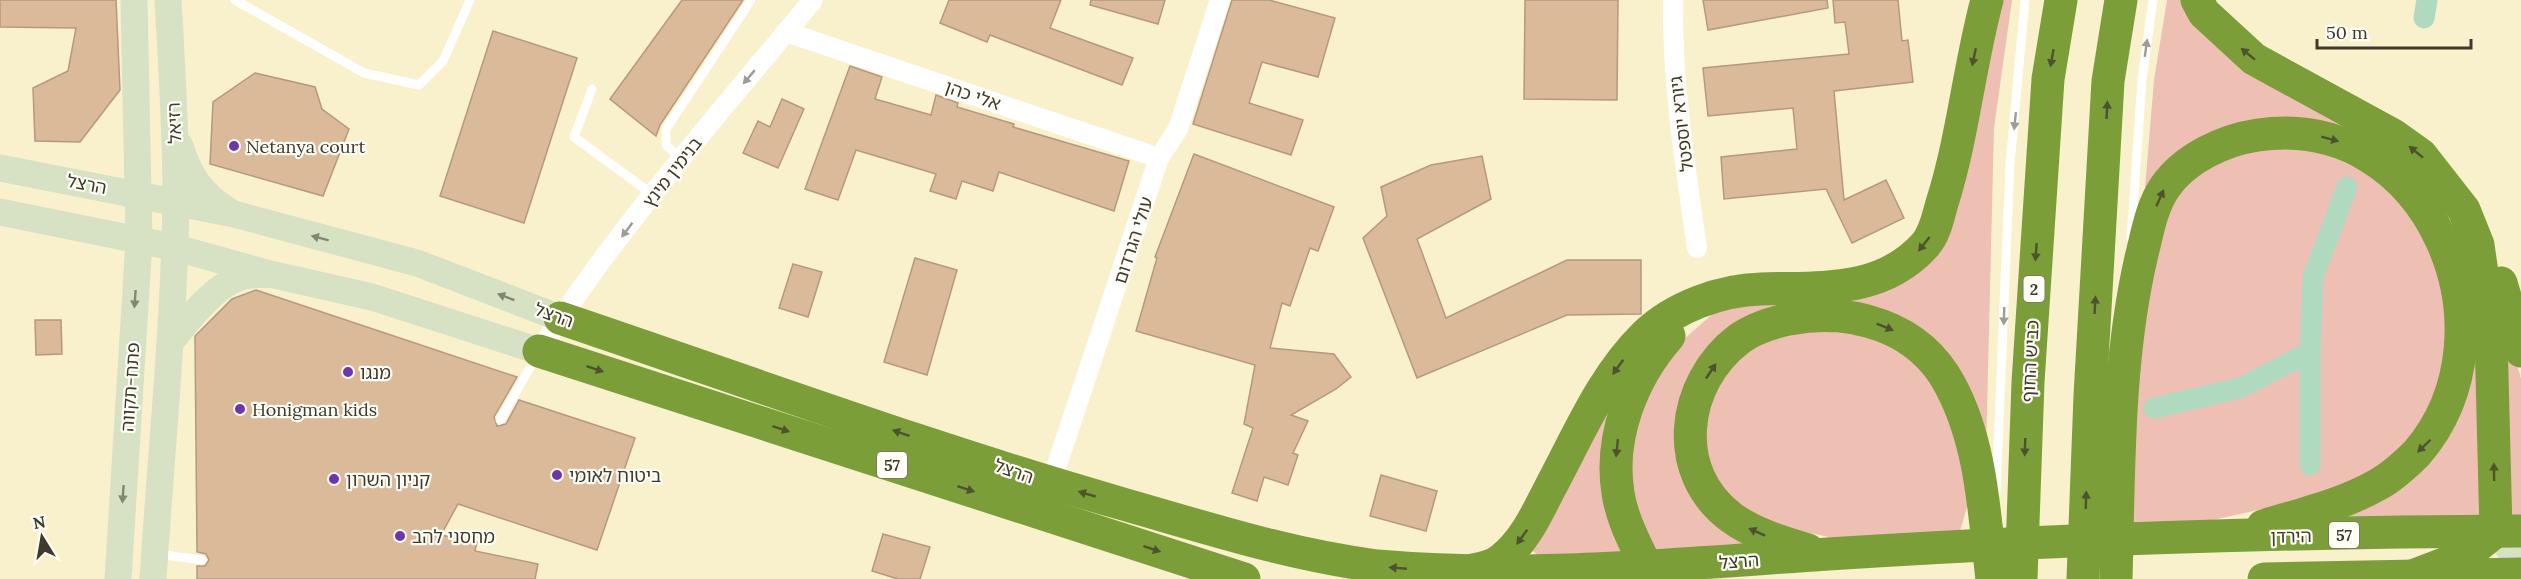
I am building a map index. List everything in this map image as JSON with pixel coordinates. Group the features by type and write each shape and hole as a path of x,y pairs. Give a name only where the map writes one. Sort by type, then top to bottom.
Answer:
{"highway":[{"path":"1456,573 1494,565 1521,539 1607,383 1646,334 1668,317 1701,301 1734,292 1759,289 1831,289 1865,282 1888,274 1911,259 1927,243 1935,227 1950,178 1987,0"},
{"name":"כביש החוף","path":"2021,579 2028,382 2047,91 2061,0"},
{"path":"2083,579 2090,396 2108,81 2121,0"},
{"path":"2197,0 2204,13 2254,59 2393,135 2421,155 2473,216 2487,244 2521,351"},
{"path":"2116,579 2121,378 2138,273 2150,220 2164,188 2187,164 2216,147 2244,137 2278,132 2310,133 2345,142 2375,156 2422,197 2444,226 2455,251 2466,287 2471,329 2464,383 2448,416 2433,438 2406,464 2378,485 2323,507 2226,538"},
{"path":"2441,178 2467,219 2478,245 2486,283 2511,561"},
{"path":"1650,573 1618,495 1617,441 1625,414 1636,385 1667,338 1684,320 1709,302 1734,292"},
{"path":"1833,554 1780,541 1732,519 1702,485 1690,448 1689,432 1692,409 1710,371 1727,350 1762,326 1804,316 1856,317 1886,326 1911,340 1938,366 1963,412 1975,451 1992,579"},
{"name":"הרצל","path":"560,318 1051,483 1276,548 1377,566 1456,573 1650,573 1833,554 2060,543"},
{"name":"הרצל","path":"539,351 1244,579"},
{"name":"הירדן","path":"2060,543 2226,538 2511,561"},
{"path":"2410,577 2466,556 2511,561"},
{"path":"2264,579 2410,577 2511,561"}],"main road":[{"name":"רזיאל","path":"134,0 140,195"},
{"name":"רזיאל","path":"168,0 175,125 176,202 173,247"},
{"path":"175,125 187,167 198,187 212,201 234,214"},
{"path":"102,187 120,183 129,174 139,150"},
{"name":"הרצל","path":"0,168 234,214 417,263 560,318"},
{"name":"פתח-תקווה","path":"118,579 140,195"},
{"name":"הרצל","path":"0,212 173,247 270,274 372,297 539,351"},
{"name":"פתח-תקווה","path":"153,566 170,343 173,247"},
{"path":"170,343 192,315 213,295 242,276 270,274"}],"street":[{"name":"בנימין מינץ","path":"539,351 560,318 681,159 813,0"},
{"name":"עולי הגרדום","path":"1051,483 1160,158 1178,129 1220,0"},
{"name":"גיורא יוספטל","path":"1673,0 1672,44 1678,110 1697,248"},
{"name":"אלי כהן","path":"786,32 1160,158"}],"lane":[{"path":"235,0 364,73 419,85 443,61 470,0"},
{"path":"681,159 666,145 666,129 751,0"},
{"path":"1992,579 2010,164 2025,0"},
{"path":"2130,247 2142,80 2153,0"},
{"path":"592,89 574,137 653,195"},
{"path":"2121,378 2130,259"},
{"path":"500,420 539,351"},
{"path":"153,566 202,560"}],"shaded area":[{"path":"1999,0 2012,0 1994,128 1986,449 1940,351 1758,316 1679,449 1780,546 1657,557 1630,493 1636,418 1676,346 1715,312 1919,268"},
{"path":"2167,0 2190,0 2390,140 2473,247 2488,524 2290,529 2355,500 2468,384 2426,194 2277,127 2157,188 2145,188 2154,80"},
{"path":"2308,146 2389,183 2454,290 2437,410 2372,475 2312,498 2208,521 2129,522 2136,375 2162,224 2175,196 2195,173 2247,148"},
{"path":"2484,244 2521,379 2521,524 2501,524"},
{"path":"1806,329 1881,338 1922,367 1951,417 1969,500 1960,531 1848,541 1782,527 1740,508 1713,478 1701,433 1721,378 1748,349"},
{"path":"1615,388 1612,422 1637,561 1546,564 1527,545"}],"building":[{"path":"0,0 116,0 120,90 80,142 35,141 33,88 68,71 76,28 0,27"},
{"path":"682,0 743,0 660,125 656,136 610,99"},
{"path":"949,0 1061,0 1050,28 1133,58 1122,85 990,35 987,42 940,23"},
{"path":"1091,0 1165,0 1158,24 1090,5"},
{"path":"1232,0 1269,0 1335,18 1318,77 1262,62 1249,103 1303,120 1291,155 1193,124"},
{"path":"1525,0 1618,0 1617,100 1524,99"},
{"path":"1703,0 1827,0 1828,8 1708,30"},
{"path":"1833,0 1898,0 1902,41 1908,40 1913,82 1834,91 1844,200 1886,180 1904,218 1852,243 1826,189 1724,199 1721,157 1797,149 1793,108 1708,116 1703,68 1849,54 1845,22 1835,23"},
{"path":"493,31 577,58 524,223 440,196"},
{"path":"850,66 882,77 875,99 931,115 936,95 958,103 957,107 1014,124 1013,127 1129,161 1114,211 999,172 993,191 962,181 956,199 930,191 936,174 856,150 838,200 805,189"},
{"path":"255,73 315,87 322,109 349,129 323,196 210,164 213,102"},
{"path":"782,99 804,109 778,168 743,153 758,121 770,127"},
{"path":"1194,154 1334,207 1318,251 1310,248 1290,306 1282,303 1270,348 1334,354 1351,377 1336,389 1291,415 1308,421 1293,453 1298,455 1288,485 1264,477 1257,501 1232,493 1253,428 1244,424 1255,365 1136,331 1157,258 1155,257"},
{"path":"1482,156 1491,199 1417,239 1446,318 1567,260 1641,260 1641,314 1567,315 1417,378 1363,238 1387,216 1381,187 1431,165"},
{"path":"915,258 957,270 927,375 884,362"},
{"path":"793,264 822,272 808,317 779,308"},
{"name":"קניון השרון","path":"256,290 517,377 494,417 497,426 506,424 519,400 635,438 597,550 458,504 441,535 477,542 475,551 538,564 535,579 197,579 197,566 205,566 209,560 206,554 197,552 195,336 232,299"},
{"path":"35,320 61,320 62,354 36,355"},
{"path":"1381,475 1437,491 1426,531 1370,516"},
{"path":"883,534 930,547 920,579 898,579 872,571"}],"waterway":[{"path":"2424,18 2427,0"},
{"path":"2154,408 2240,388 2310,352 2313,277 2347,187"},
{"path":"2310,352 2310,465"}],"place":[{"name":"Netanya court","path":"234,146"},
{"name":"מנגו","path":"348,372"},
{"name":"Honigman kids","path":"240,409"},
{"name":"ביטוח לאומי","path":"557,475"},
{"name":"קניון השרון","path":"334,479"},
{"name":"מחסני להב","path":"400,536"}]}
